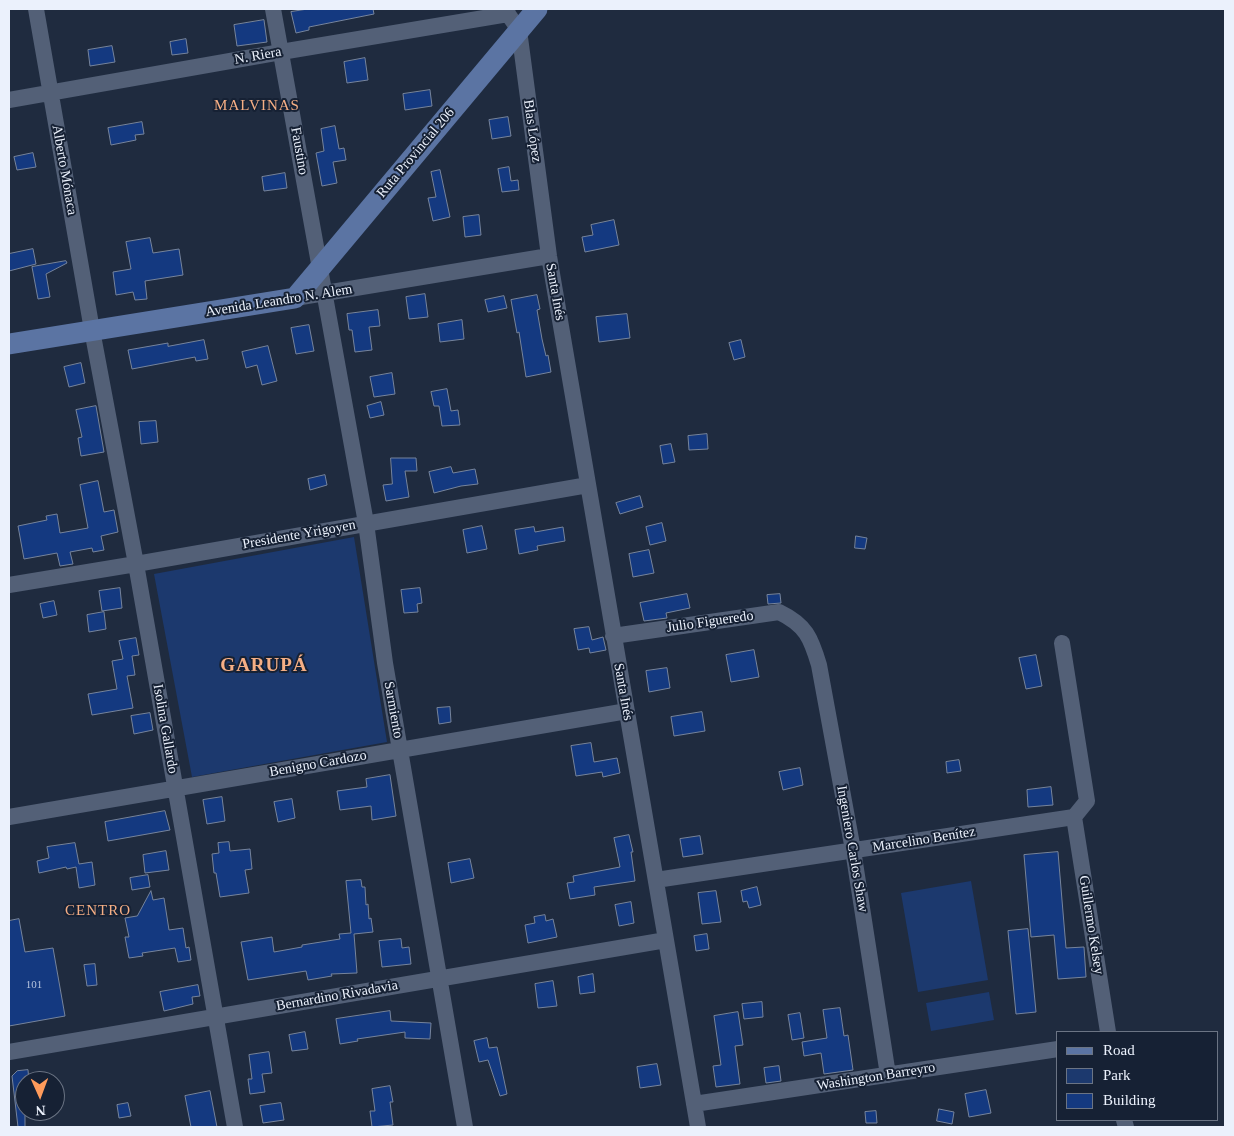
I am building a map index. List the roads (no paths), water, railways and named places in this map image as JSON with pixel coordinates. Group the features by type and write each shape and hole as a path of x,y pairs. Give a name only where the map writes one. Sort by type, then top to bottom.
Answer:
{"main road":[{"name":"Ruta Provincial 206","path":"295,298 511,18 536,9"},
{"name":"Avenida Leandro N. Alem","path":"9,344 295,298"}],"street":[{"name":"Alberto Mónaca","path":"36,9 92,330"},
{"name":"Faustino","path":"273,9 324,293"},
{"name":"N. Riera","path":"9,100 281,52 511,18"},
{"name":"Blas López","path":"511,18 549,256"},
{"name":"Avenida Leandro N. Alem","path":"295,298 549,256"},
{"name":"Santa Inés","path":"549,256 698,1127"},
{"name":"Sarmiento","path":"324,293 366,523 385,663 464,1127"},
{"name":"Isolina Gallardo","path":"92,330 136,564 235,1127"},
{"name":"Presidente Yrigoyen","path":"9,585 588,485"},
{"name":"Julio Figueredo","path":"613,636 779,612 790,617 802,627"},
{"name":"Ingeniero Carlos Shaw","path":"802,627 812,643 819,665 853,850 888,1075"},
{"path":"1062,643 1087,801 1074,817"},
{"name":"Benigno Cardozo","path":"9,817 627,711"},
{"name":"Marcelino Benítez","path":"656,880 1074,817"},
{"name":"Guillermo Kelsey","path":"1074,817 1108,1031"},
{"name":"Bernardino Rivadavia","path":"9,1052 666,940"},
{"name":"Washington Barreyro","path":"694,1104 1056,1049"}],"district":[{"name":"MALVINAS","path":"257,106"},
{"name":"GARUPÁ","path":"264,666"},
{"name":"CENTRO","path":"98,911"}]}
